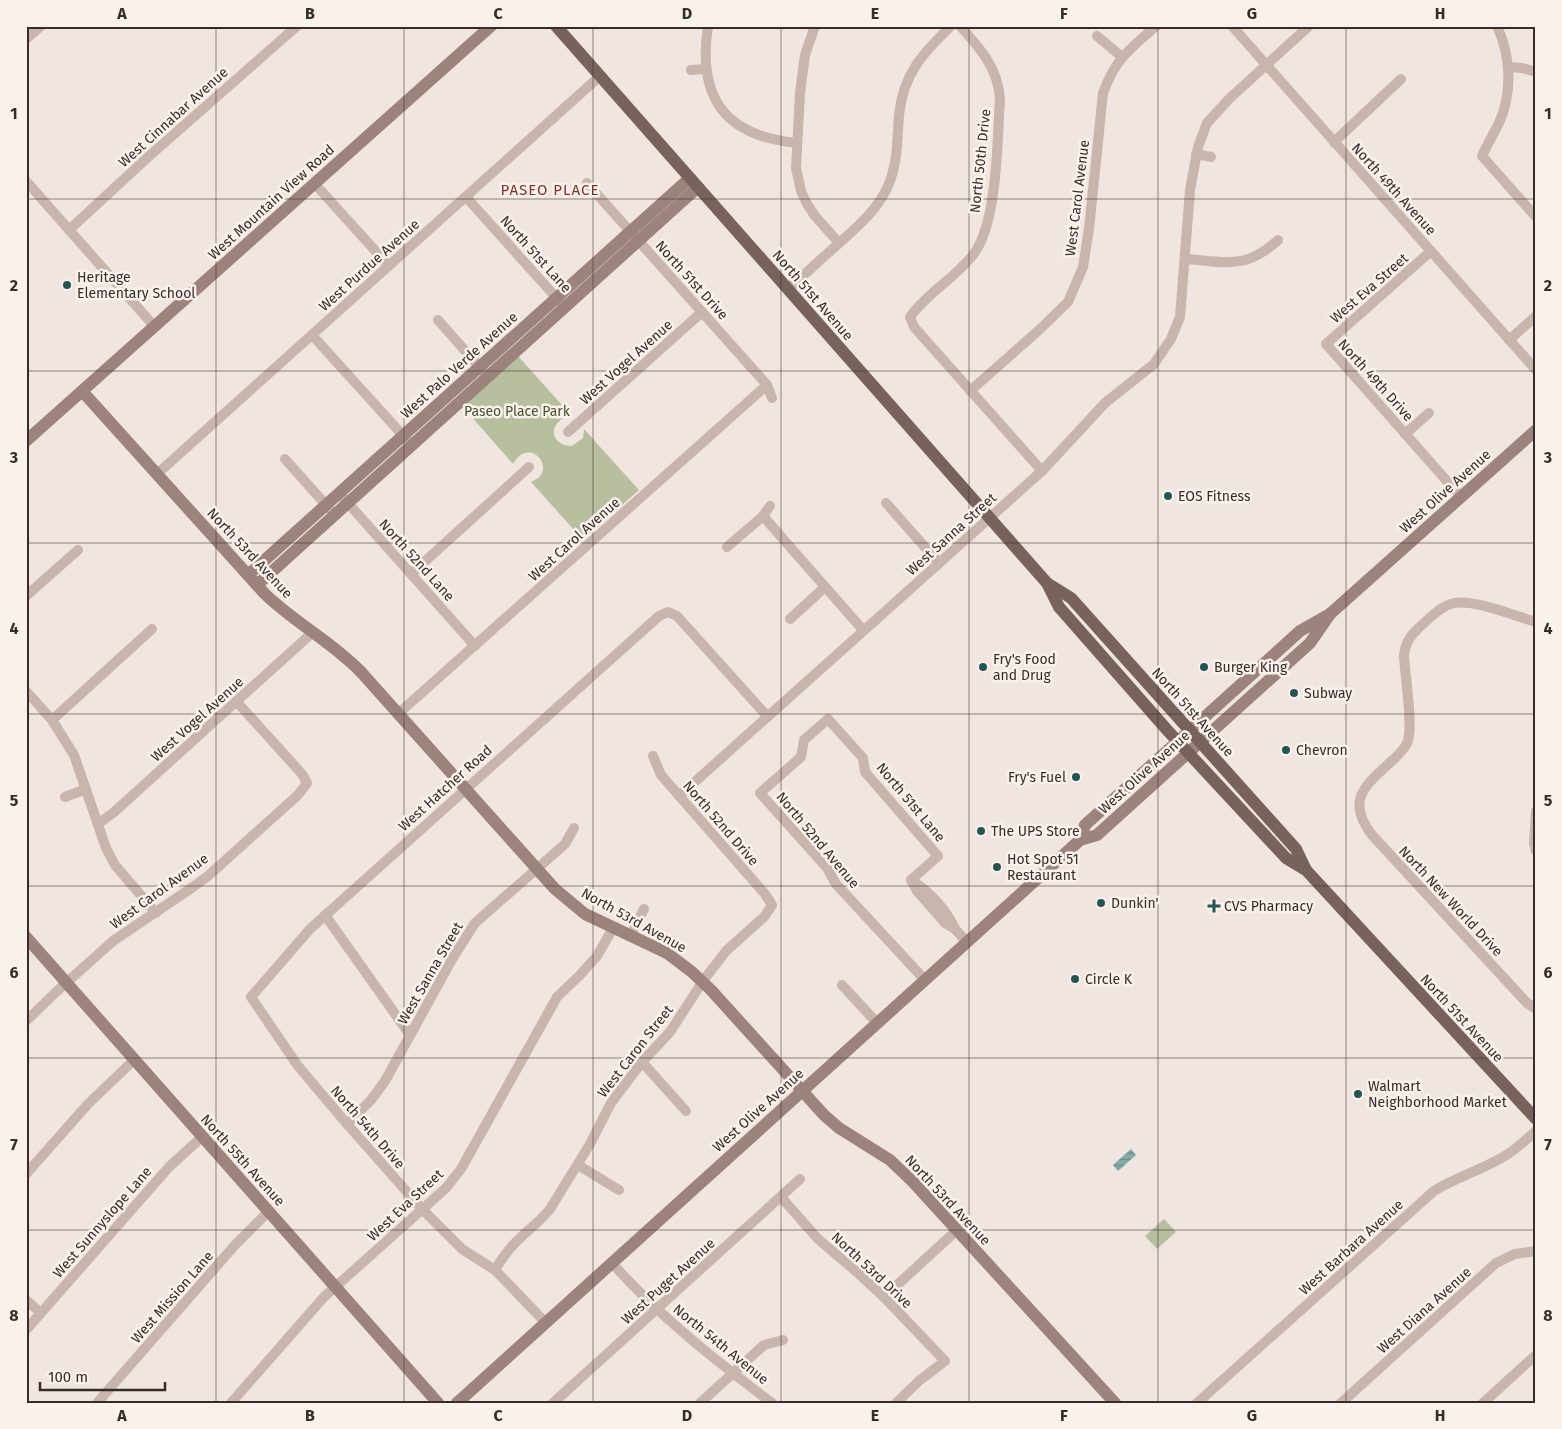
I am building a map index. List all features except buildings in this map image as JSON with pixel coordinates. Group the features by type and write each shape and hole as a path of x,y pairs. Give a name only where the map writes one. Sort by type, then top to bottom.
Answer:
{"main road":[{"name":"North 51st Avenue","path":"556,26 1047,583 1059,607 1188,753 1286,858 1306,870 1536,1119"},
{"name":"North 51st Avenue","path":"1047,583 1071,598 1296,849 1306,870"}],"street":[{"path":"28,33 41,26"},
{"name":"West Cinnabar Avenue","path":"69,230 147,158 297,26"},
{"name":"West Mountain View Road","path":"26,441 491,26"},
{"path":"708,26 706,69 717,103 733,122 746,130 764,138 798,143"},
{"path":"815,26 805,55 800,93 796,168 801,191 815,216 839,244"},
{"path":"788,289 839,244 872,212 882,199 894,170 902,96 907,81 926,50 951,26"},
{"name":"North 50th Drive","path":"960,26 987,58 999,86 1000,99 990,211 986,231 973,254 957,272 917,307 910,317 914,327 1042,471"},
{"name":"West Carol Avenue","path":"970,391 1068,302 1083,267 1103,93 1110,73 1121,56 1156,26"},
{"name":"North 49th Avenue","path":"1232,26 1536,370"},
{"path":"1278,240 1261,254 1248,260 1234,263 1186,259 1190,190 1196,154 1207,123 1230,98 1309,26"},
{"path":"1497,26 1504,44 1508,66 1508,91 1502,116 1482,156 1536,217"},
{"path":"1097,36 1121,56"},
{"path":"1508,66 1536,72"},
{"path":"691,70 706,69"},
{"name":"West Purdue Avenue","path":"157,474 600,76"},
{"path":"1334,142 1401,79"},
{"path":"1196,154 1211,157"},
{"path":"26,181 154,326"},
{"name":"West Palo Verde Avenue","path":"257,585 488,377 561,303 694,183"},
{"path":"315,184 388,266"},
{"name":"North 51st Drive","path":"587,184 767,385 772,398"},
{"name":"North 51st Lane","path":"466,197 561,303"},
{"name":"West Eva Street","path":"1326,344 1431,252"},
{"name":"West Sanna Street","path":"679,796 1042,471 1105,403 1154,364 1171,339 1180,317 1186,259"},
{"name":"West Palo Verde Avenue","path":"248,575 479,367 561,303"},
{"name":"West Vogel Avenue","path":"568,432 702,312"},
{"path":"1509,340 1536,316"},
{"path":"438,320 488,377"},
{"path":"312,335 412,446"},
{"name":"North 49th Drive","path":"1326,344 1461,497"},
{"name":"West Carol Avenue","path":"400,713 767,385"},
{"name":"North 53rd Avenue","path":"82,390 257,585 280,608 346,656 400,713 556,889 580,909 613,928 667,953 703,982 824,1115 839,1128 890,1160 912,1182 1115,1403"},
{"name":"North 49th Drive","path":"1406,434 1429,413"},
{"name":"West Olive Avenue","path":"1080,840 1086,825 1300,631 1330,614 1536,430"},
{"path":"285,460 335,515"},
{"path":"411,574 529,467"},
{"name":"North 52nd Lane","path":"339,493 475,646"},
{"path":"886,504 939,564"},
{"path":"727,546 763,516 770,506"},
{"path":"763,516 863,630"},
{"path":"26,596 78,550"},
{"path":"790,619 825,587"},
{"name":"North New World Drive","path":"1536,622 1470,602 1454,603 1441,608 1410,636 1404,646 1409,723 1408,739 1404,749 1367,784 1360,795 1359,804 1363,823 1372,835 1527,1003 1536,1009"},
{"name":"West Hatcher Road","path":"251,997 290,950 325,915 659,616 668,612 677,616 767,716"},
{"name":"West Olive Avenue","path":"457,1403 1080,840 1097,835 1310,643 1330,614"},
{"path":"52,720 152,629"},
{"name":"West Vogel Avenue","path":"98,824 113,813 313,632"},
{"path":"26,691 52,720 74,755 106,848 115,865 156,913"},
{"name":"West Carol Avenue","path":"26,1021 113,941 208,876 298,796 307,783 302,774 236,701"},
{"name":"North 51st Lane","path":"828,719 863,758 866,772 938,856 911,880 917,891 945,923 955,929 967,942"},
{"name":"North 52nd Avenue","path":"828,719 804,740 801,757 760,793 827,868 843,891 925,980"},
{"name":"North 52nd Drive","path":"653,756 661,775 765,894 772,905"},
{"path":"65,797 86,789"},
{"path":"1535,813 1534,844 1536,851"},
{"name":"West Sanna Street","path":"347,1124 372,1100 385,1081 465,937 475,924 566,844 574,828"},
{"name":"West Caron Street","path":"495,1270 504,1255 550,1209 578,1165 611,1103 642,1062 670,1032 726,951 764,916 772,905"},
{"path":"631,935 644,909"},
{"path":"325,915 410,1035"},
{"name":"West Eva Street","path":"231,1403 311,1310 443,1192 461,1169 557,997 597,956 613,928"},
{"name":"North 55th Avenue","path":"26,937 438,1403"},
{"path":"842,985 878,1023"},
{"name":"North 54th Drive","path":"251,997 298,1066 423,1210 462,1249 495,1270 545,1322"},
{"path":"26,1174 88,1104 134,1060"},
{"path":"642,1062 686,1111"},
{"name":"West Barbara Avenue","path":"1197,1403 1434,1191 1452,1179 1474,1171 1509,1153 1536,1131"},
{"name":"West Sunnyslope Lane","path":"26,1330 169,1167 202,1136"},
{"path":"578,1165 619,1190"},
{"name":"West Puget Avenue","path":"553,1403 800,1179"},
{"name":"North 53rd Drive","path":"781,1196 818,1239 858,1273 945,1361 920,1380 896,1403"},
{"name":"West Mission Lane","path":"97,1403 240,1239 269,1211"},
{"path":"884,1298 956,1231"},
{"name":"West Diana Avenue","path":"1341,1403 1496,1263 1515,1254 1534,1251"},
{"name":"North 54th Avenue","path":"612,1263 656,1310 732,1373 772,1403"},
{"path":"26,1300 41,1313"},
{"path":"700,1403 764,1345 783,1340"},
{"path":"1483,1403 1536,1355"}],"green space":[{"name":"Paseo Place Park","path":"517,355 571,415 563,418 555,427 555,437 558,442 572,446 583,438 584,429 639,490 583,540 531,482 539,477 543,470 543,464 539,458 534,454 527,453 520,456 513,464 462,406"},
{"path":"1164,1219 1176,1232 1157,1249 1145,1236"}],"water":[{"path":"1131,1149 1136,1155 1118,1171 1113,1165"}],"place":[{"name":"Heritage Elementary School","path":"67,285"},
{"name":"EOS Fitness","path":"1168,496"},
{"name":"Fry's Food and Drug","path":"983,667"},
{"name":"Burger King","path":"1204,667"},
{"name":"Subway","path":"1294,693"},
{"name":"Chevron","path":"1286,750"},
{"name":"Fry's Fuel","path":"1076,777"},
{"name":"The UPS Store","path":"981,831"},
{"name":"Hot Spot 51 Restaurant","path":"997,867"},
{"name":"Dunkin'","path":"1101,903"},
{"name":"CVS Pharmacy","path":"1214,906"},
{"name":"Circle K","path":"1075,979"},
{"name":"Walmart Neighborhood Market","path":"1358,1094"}],"district":[{"name":"PASEO PLACE","path":"550,190"}]}
